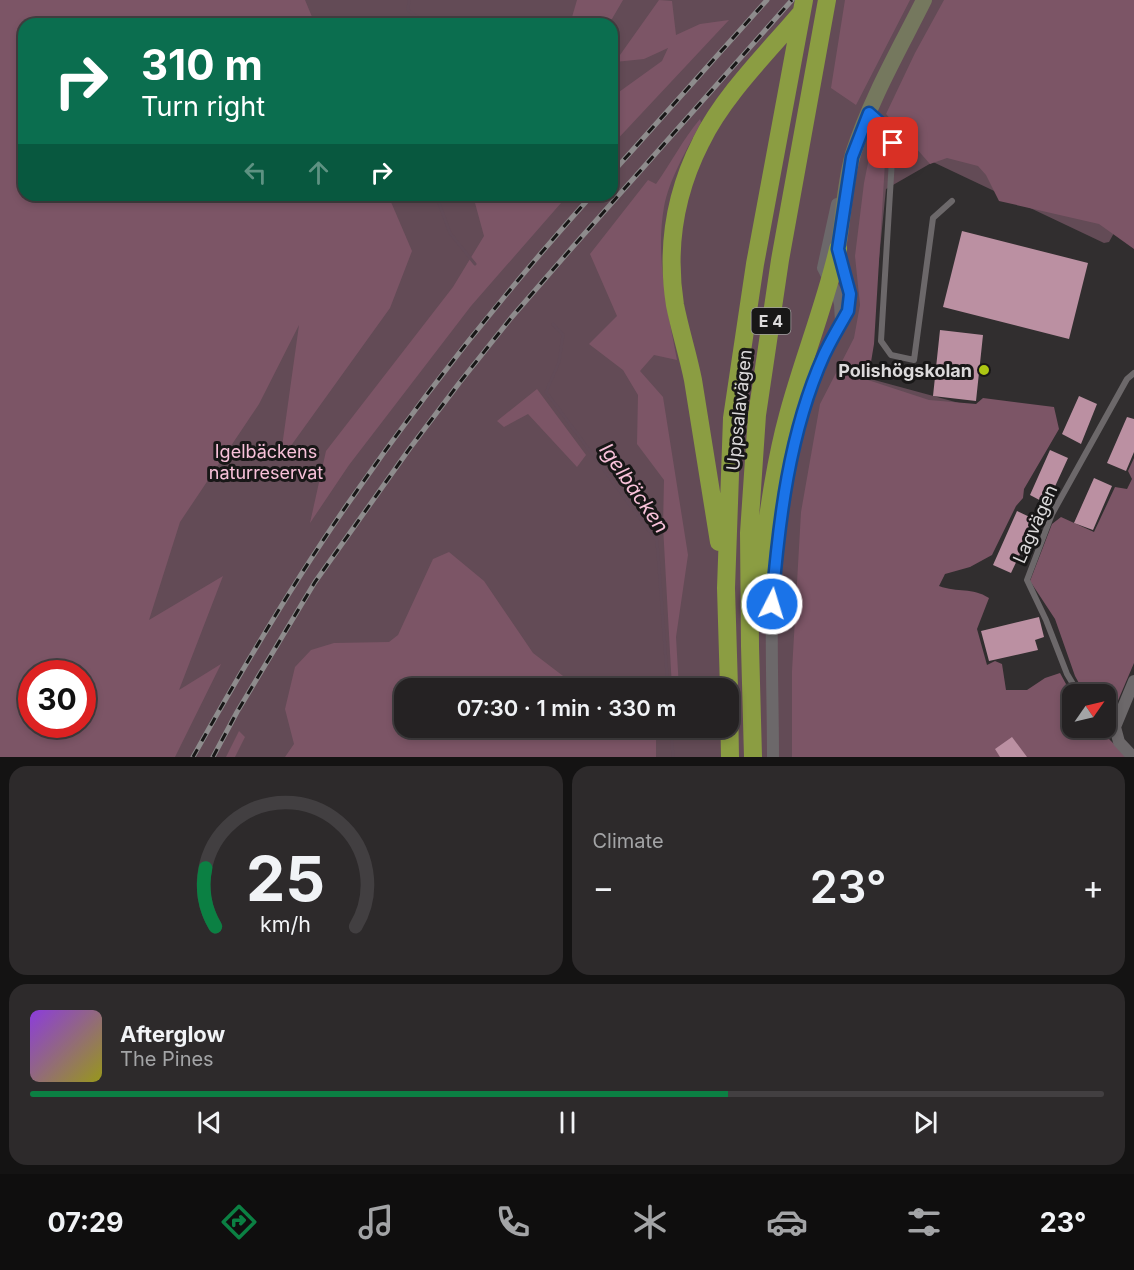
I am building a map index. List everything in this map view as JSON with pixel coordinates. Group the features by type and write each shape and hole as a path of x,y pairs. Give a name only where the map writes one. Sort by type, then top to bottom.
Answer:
{"highway":[{"name":"Uppsalavägen","path":"729,678 726,588 732,418 755,264 804,0"},
{"path":"726,588 695,393 676,306 672,261 674,221 690,165 701,140 714,119 813,0"},
{"name":"Uppsalavägen","path":"753,757 750,533 757,415 780,260 827,0"},
{"path":"750,646 769,501 780,448 830,283 838,249"},
{"path":"730,738 730,757"}],"street":[{"path":"841,324 840,304 824,268 824,262 842,185 884,78 924,0"},
{"path":"773,757 772,604 776,550 786,485 810,394 824,355 848,311 850,294 838,249 852,157"},
{"path":"1133,757 1119,742 1114,727 1134,681"}],"lane":[{"path":"869,113 887,129 893,143 882,341 891,355 914,360 933,218 951,201"},
{"name":"Lagvägen","path":"1073,684 1027,580 1052,514 1127,379 1134,373"}],"green space":[{"name":"Igelbäckens naturreservat","path":"0,0 1134,0 1134,197 1109,242 1104,243 933,162 886,189 867,378 1033,423 941,561 938,595 981,757 0,757"}],"shaded area":[{"path":"0,0 305,0 312,18 18,18 18,201 391,201 412,251 390,308 280,461 299,325 259,404 180,522 149,620 223,576 179,690 221,664 175,757 0,757"},
{"path":"577,0 623,0 612,18 572,18"},
{"path":"659,0 672,1 676,35 700,24 729,20 618,139 618,93 662,61 668,48 644,59 618,62 618,58"},
{"path":"845,0 910,0 856,105 831,88"},
{"path":"944,0 1134,0 1134,249 1099,224 999,201 986,175 978,166 947,158 930,164 886,114 915,53"},
{"path":"700,119 701,122 679,164 666,196 661,245 664,284 677,360 654,355 640,371 663,397 688,555 676,637 678,678 671,678 663,526 664,480 637,444 638,395 623,370 589,344 617,316 590,254 648,180 656,184"},
{"path":"879,138 886,146 874,344 868,380 929,400 976,404 983,398 1054,407 1059,429 1024,489 1023,498 1016,506 992,555 970,567 945,574 939,586 977,592 989,598 977,629 987,665 995,661 1002,664 1006,690 1027,690 1045,678 1060,673 1066,684 1062,684 1062,738 1108,738 1127,757 792,757 792,671 801,512 820,404 854,338 860,305 855,256 864,183 872,143"},
{"path":"477,201 563,201 471,306 349,465 310,523 326,451 453,287 484,236 475,203"},
{"path":"537,389 586,455 577,467 528,414 504,427 497,421"},
{"path":"1134,458 1134,663 1116,705 1116,684 1079,684 1055,619 1030,581 1052,524 1061,517 1094,532 1115,487 1127,489 1132,479 1128,471"},
{"path":"449,552 484,581 533,653 566,678 394,678 394,738 656,738 656,757 285,757 294,744 285,709 295,667 311,650 334,643 389,642 398,635 433,559"},
{"path":"239,731 245,737 235,757 226,757"}],"building":[{"path":"962,231 1088,263 1069,339 943,307"},
{"path":"940,330 983,335 976,401 933,396"},
{"path":"1079,396 1097,404 1081,444 1062,434"},
{"path":"1127,417 1134,419 1134,452 1126,471 1107,463"},
{"path":"1050,450 1068,458 1047,504 1030,495"},
{"path":"1094,478 1112,486 1093,530 1074,523"},
{"path":"1017,511 1036,520 1011,573 993,565"},
{"path":"1039,617 1044,637 1035,640 1038,650 989,661 981,631"},
{"path":"1012,737 1027,757 1000,757 995,749"}],"waterway":[{"name":"Igelbäcken","path":"409,0 408,10 418,18"},
{"name":"Igelbäcken","path":"438,201 450,233 475,264"},
{"name":"Igelbäcken","path":"553,324 563,335 559,362 546,392 657,541 667,678"},
{"name":"Igelbäcken","path":"672,738 673,757"}],"railway":[{"path":"618,166 767,0"},
{"path":"618,196 792,0"},
{"path":"193,757 286,598 375,464 465,346 527,269 587,201"},
{"path":"213,757 237,712 315,582 410,448 511,318 614,201"}],"place":[{"name":"Polishögskolan","path":"984,370"}],"route":[{"path":"772,604 776,550 786,485 796,441 824,355 850,303 850,294 838,249 852,157 869,113 887,129 893,143"}]}
